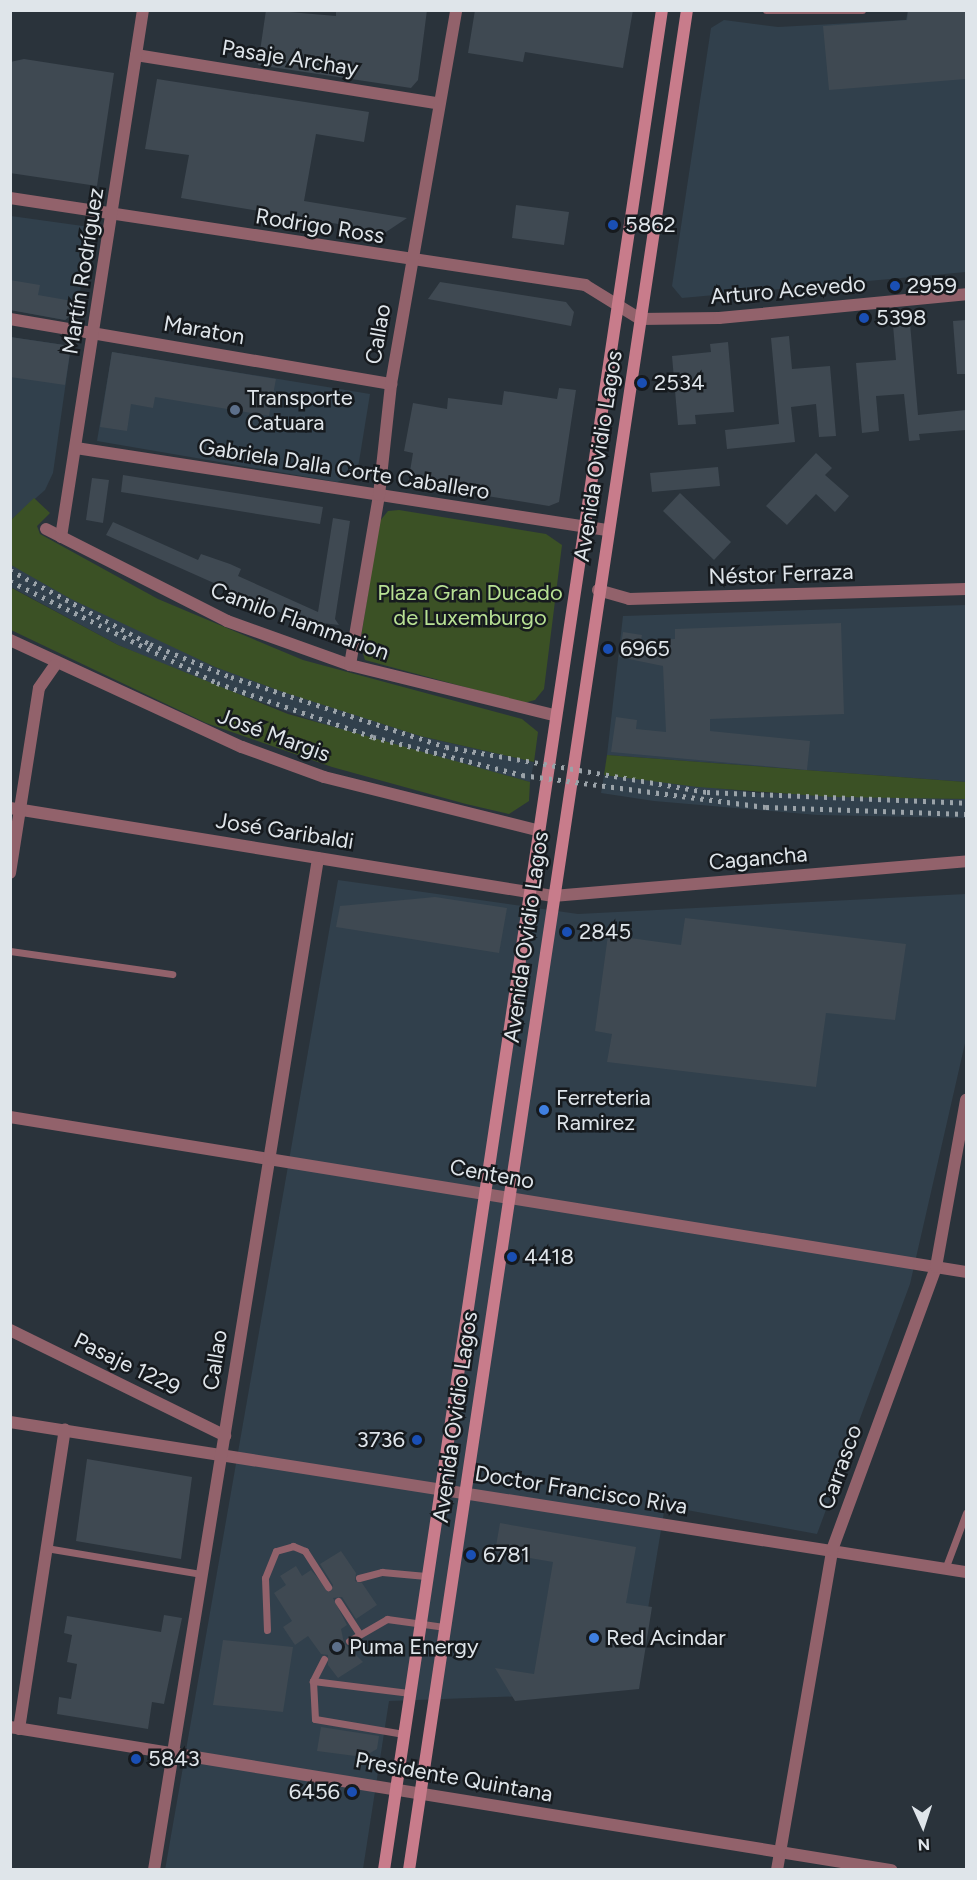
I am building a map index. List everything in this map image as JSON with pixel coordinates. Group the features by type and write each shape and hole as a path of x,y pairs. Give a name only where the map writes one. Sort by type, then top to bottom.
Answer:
{"main road":[{"name":"Avenida Ovidio Lagos","path":"384,1869 437,1489 529,892 581,526 618,304 662,10"},
{"name":"Avenida Ovidio Lagos","path":"409,1869 598,590 687,10"}],"street":[{"name":"Martín Rodríguez","path":"61,537 115,214 143,10"},
{"name":"Callao","path":"350,665 379,495 391,384 413,262 437,103 456,10"},
{"name":"Pasaje Archay","path":"136,55 437,103"},
{"name":"Rodrigo Ross","path":"10,198 413,262 585,285 618,304"},
{"name":"Arturo Acevedo","path":"640,319 719,318 966,294"},
{"path":"618,304 640,319"},
{"name":"Maraton","path":"10,319 391,384"},
{"name":"Gabriela Dalla Corte Caballero","path":"76,448 607,530"},
{"name":"Camilo Flammarion","path":"46,529 227,621 350,665 553,715"},
{"name":"Néstor Ferraza","path":"598,590 629,599 966,589"},
{"name":"José Margis","path":"10,640 55,665 172,718 324,777 537,830"},
{"path":"10,873 15,809 39,688 55,665"},
{"name":"José Garibaldi","path":"15,809 553,896"},
{"name":"Callao","path":"154,1869 318,858"},
{"name":"Cagancha","path":"553,896 966,861"},
{"name":"Carrasco","path":"777,1869 832,1550 936,1267 966,1100"},
{"name":"Centeno","path":"10,1118 966,1272"},
{"name":"Pasaje 1229","path":"10,1330 225,1436"},
{"name":"Doctor Francisco Riva","path":"10,1422 966,1572"},
{"path":"15,1728 65,1430"},
{"name":"Presidente Quintana","path":"15,1728 397,1788 780,1854 891,1869"}],"lane":[{"path":"766,10 862,10"},
{"path":"10,951 172,974"},
{"path":"945,1569 966,1513"},
{"path":"267,1630 264,1578 276,1551 293,1546 305,1551 328,1587"},
{"path":"46,1548 202,1575"},
{"path":"359,1578 382,1572 426,1576"},
{"path":"338,1601 359,1634"},
{"path":"348,1641 387,1619 445,1627"},
{"path":"324,1659 313,1681 315,1719 404,1734"},
{"path":"313,1681 410,1693"}],"shaded area":[{"path":"908,11 966,11 966,272 682,298 672,286 711,28 724,20 778,27 906,20"},
{"path":"11,216 90,227 77,311 65,320 11,310"},
{"path":"11,337 71,346 53,473 45,490 11,520"},
{"name":"Transporte Catuara","path":"112,352 370,394 357,474 337,482 97,441"},
{"path":"11,565 215,667 420,736 534,762 530,782 365,739 207,683 118,645 11,587"},
{"path":"966,605 966,782 607,755 623,616"},
{"path":"604,775 759,793 966,799 966,818 817,815 654,801 601,793"},
{"path":"338,880 578,914 966,894 966,1039 910,1284 817,1534 665,1506 636,1681 527,1696 389,1701 363,1869 165,1870"}],"green space":[{"path":"34,498 50,513 37,526 40,534 158,599 303,660 522,719 538,732 534,762 420,736 283,692 215,667 71,599 11,565 11,520"},
{"name":"Plaza Gran Ducado de Luxemburgo","path":"399,510 546,534 562,545 544,689 535,700 524,703 365,660 360,644 379,522 388,511"},
{"path":"10,587 118,645 288,714 530,782 529,801 509,814 466,804 332,767 206,723 11,630"},
{"path":"607,755 966,782 966,799 832,797 698,787 604,775"}],"building":[{"path":"266,10 336,16 336,10 427,10 418,80 411,88 258,65"},
{"path":"475,10 633,10 623,68 525,52 523,62 468,53"},
{"path":"908,10 966,10 966,79 829,90 823,26 907,20"},
{"path":"24,59 114,73 97,186 10,173 10,62"},
{"path":"157,79 369,112 364,142 316,134 304,201 407,218 386,232 181,198 189,155 145,149"},
{"path":"516,205 569,212 564,245 512,238"},
{"path":"10,280 40,285 38,295 78,302 77,310 65,320 10,310"},
{"path":"440,282 566,302 574,312 571,326 428,299"},
{"path":"966,320 966,374 957,374 953,321"},
{"path":"910,323 918,415 966,410 966,430 919,434 920,440 909,441 904,394 876,396 879,431 862,433 856,363 896,360 893,325"},
{"path":"789,336 792,369 830,366 836,436 819,437 816,404 791,407 795,442 727,449 725,430 779,424 771,338"},
{"path":"10,337 71,346 65,385 10,377"},
{"path":"728,342 734,412 695,415 696,424 678,425 672,356 711,352 710,344"},
{"path":"112,352 276,379 269,416 155,397 153,408 131,404 127,431 100,427"},
{"path":"559,388 576,390 559,502 549,506 408,483 413,453 404,451 413,403 447,409 448,398 502,405 504,391 557,399"},
{"path":"816,453 832,468 825,475 849,496 835,512 816,494 787,525 766,506"},
{"path":"718,467 720,486 652,492 650,473"},
{"path":"123,475 323,507 320,524 121,492"},
{"path":"92,478 109,480 103,523 86,520"},
{"path":"680,493 731,542 714,560 663,511"},
{"path":"333,518 350,521 335,619 339,625 297,620 106,535 113,522 198,560 201,554 230,564 241,569 238,576 318,612"},
{"path":"841,623 844,714 710,719 710,731 810,741 807,770 611,752 616,717 637,720 636,729 666,732 663,666 619,657 623,632 642,635 641,640 675,639 675,629"},
{"path":"435,897 507,908 499,953 336,927 340,906"},
{"path":"685,918 906,944 895,1020 826,1013 816,1087 607,1062 612,1034 595,1031 608,935 681,945"},
{"path":"87,1459 192,1477 181,1559 76,1541"},
{"name":"Red Acindar","path":"500,1523 636,1547 626,1603 652,1607 639,1689 515,1701 495,1668 534,1674 553,1562 495,1552"},
{"path":"341,1551 356,1573 355,1581 362,1583 377,1605 356,1619 342,1597 333,1598 347,1625 341,1629 344,1643 363,1662 338,1678 328,1665 328,1655 321,1654 308,1636 295,1645 283,1627 292,1621 274,1593 286,1585 280,1576 296,1566 302,1576 311,1570 330,1592 333,1585 320,1564"},
{"path":"164,1615 182,1618 164,1704 152,1702 148,1729 57,1714 59,1697 71,1699 77,1664 67,1662 72,1635 64,1633 67,1616 161,1632"},
{"path":"223,1640 293,1647 283,1712 213,1705"},
{"path":"321,1727 379,1736 377,1749 363,1757 317,1751"}],"railway":[{"path":"10,570 150,644 231,677 446,747 707,792 966,803"},
{"path":"10,581 217,683 373,737 522,775 766,807 966,814"}],"place":[{"name":"5862","path":"613,225"},
{"name":"2959","path":"895,286"},
{"name":"5398","path":"864,318"},
{"name":"2534","path":"642,383"},
{"name":"Transporte Catuara","path":"235,410"},
{"name":"6965","path":"608,649"},
{"name":"2845","path":"567,932"},
{"name":"Ferreteria Ramirez","path":"544,1110"},
{"name":"4418","path":"512,1257"},
{"name":"3736","path":"417,1440"},
{"name":"6781","path":"471,1555"},
{"name":"Red Acindar","path":"594,1638"},
{"name":"Puma Energy","path":"337,1647"},
{"name":"5843","path":"136,1759"},
{"name":"6456","path":"352,1792"}]}
